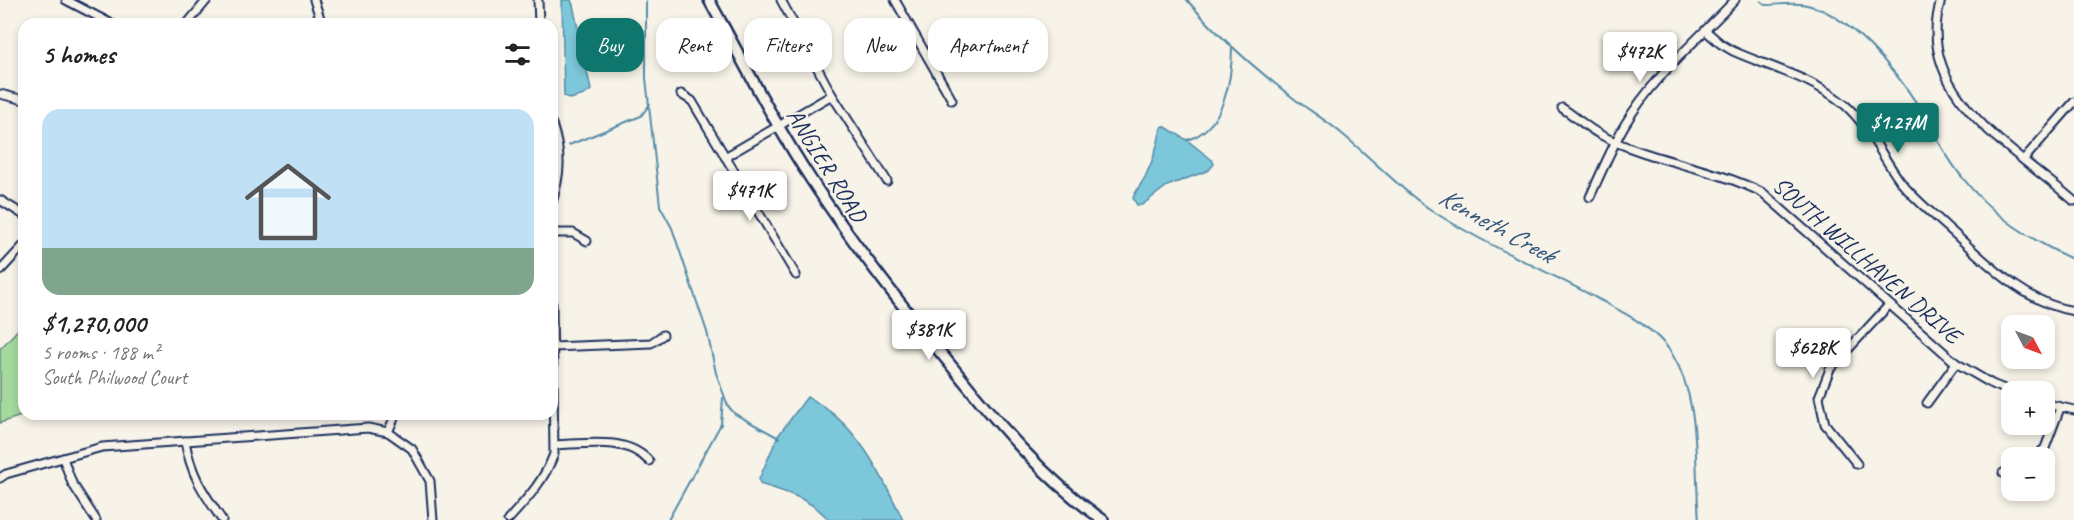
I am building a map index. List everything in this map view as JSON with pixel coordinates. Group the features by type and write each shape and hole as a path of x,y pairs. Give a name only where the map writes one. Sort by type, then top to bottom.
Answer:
{"street":[{"path":"66,0 100,18"},
{"path":"191,18 207,0"},
{"path":"314,0 320,18"},
{"path":"538,0 539,18"},
{"name":"ANGIER ROAD","path":"709,0 779,126 849,236 893,295 975,395 1046,475 1103,520"},
{"path":"781,0 832,95 887,181"},
{"path":"895,0 951,100"},
{"path":"1590,197 1617,141 1641,102 1735,0"},
{"path":"1941,0 1938,20 1938,51 1950,84 1964,106 2074,201"},
{"path":"1706,31 1733,51 1815,84 1829,93 1858,118 1869,131 1900,181 1911,194 1970,247 2006,279 2026,292 2061,309 2074,311"},
{"path":"0,94 18,98"},
{"path":"681,94 692,101 795,275"},
{"path":"725,157 832,95"},
{"path":"2024,159 2074,102"},
{"name":"SOUTH WILLHAVEN DRIVE","path":"1562,108 1600,135 1741,182 1763,193 1956,363 2001,388"},
{"path":"558,147 561,159 558,183"},
{"path":"0,200 18,211"},
{"path":"558,233 573,233 587,241"},
{"path":"0,271 18,252"},
{"path":"1857,464 1825,424 1819,397 1830,369 1889,305"},
{"path":"558,347 651,343 663,335"},
{"path":"1927,403 1956,363"},
{"path":"2055,406 2074,410"},
{"path":"2045,447 2060,408"},
{"path":"388,432 393,420"},
{"path":"508,520 545,476 556,445 555,420"},
{"path":"0,478 6,474 102,447 368,428 388,432 412,449 430,481 433,520"},
{"path":"185,441 188,462 197,483 222,520"},
{"path":"556,445 609,443 637,449 649,460"},
{"path":"63,458 72,483 96,520"}],"green space":[{"path":"18,330 18,417 0,423 0,349"}],"water":[{"path":"562,0 571,0 576,19 576,72 587,72 591,90 584,95 570,99 564,96"},
{"path":"1164,126 1187,140 1214,164 1209,170 1167,186 1142,205 1137,205 1133,198 1145,177 1157,147 1161,128"},
{"path":"807,397 839,419 853,434 876,466 903,520 829,520 806,501 760,484 759,479 778,436"}],"waterway":[{"path":"646,0 646,78 660,206 672,228 707,332 716,373 728,406 735,414 779,438"},
{"name":"Kenneth Creek","path":"1187,0 1212,28 1253,66 1336,129 1428,208 1480,239 1628,315 1664,343 1681,371 1688,391 1695,434 1699,520"},
{"path":"1761,1 1766,5 1807,5 1823,11 1855,32 1871,46 1910,93 1950,161 1973,191 1999,215 2027,235 2074,260"},
{"path":"1187,140 1200,134 1210,125 1223,102 1228,88 1232,47"},
{"path":"569,145 641,116 650,104"},
{"path":"668,520 721,424 723,398"}]}
